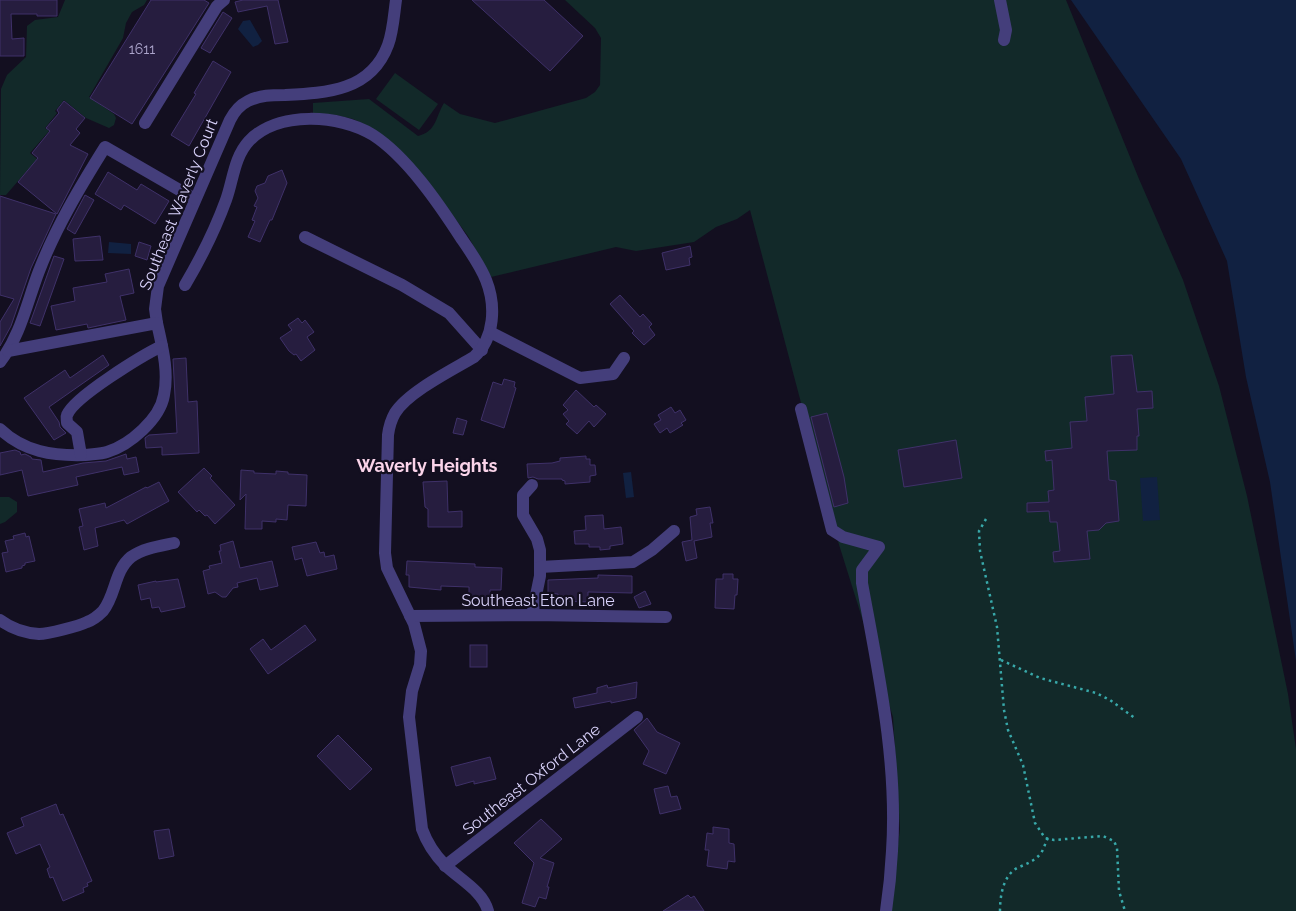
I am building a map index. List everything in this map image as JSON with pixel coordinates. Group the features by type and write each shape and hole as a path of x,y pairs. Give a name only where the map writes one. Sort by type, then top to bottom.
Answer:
{"street":[{"path":"145,123 217,6 224,0"},
{"name":"Southeast Waverly Court","path":"0,429 10,438 50,454 81,455 108,452 136,436 153,418 164,396 166,379 155,309 158,286 230,120 246,101 260,96 318,93 343,88 366,76 378,64 388,44 396,0"},
{"path":"1000,0 1006,30 1004,40"},
{"path":"185,285 213,234 227,198 237,160 249,141 264,129 281,122 312,119 334,120 360,128 382,142 434,197 478,263 486,280 492,309 490,332 482,350 415,394 396,412 390,423 385,553 387,568 414,624 421,650 420,665 412,691 409,717 422,829 427,844 446,866 482,898 488,911"},
{"path":"0,362 19,330 38,273 54,234 105,147 195,200"},
{"path":"305,237 402,285 449,313 482,350"},
{"path":"8,351 157,323"},
{"path":"490,332 580,378 613,374 624,358"},
{"path":"81,455 77,432 67,423 67,415 80,399 144,354 162,346"},
{"path":"801,409 832,530 843,537 879,547 862,570 862,583 886,721 890,765 892,849 886,911"},
{"path":"532,485 523,495 523,515 532,527 540,550 540,576 532,615"},
{"path":"540,567 633,562 652,550 674,531"},
{"path":"0,620 11,628 41,634 87,622 104,610 117,576 132,557 148,548 174,543"},
{"name":"Southeast Eton Lane","path":"410,616 666,617"},
{"name":"Southeast Oxford Lane","path":"446,866 637,717"}],"path":[{"path":"986,519 979,532 980,551 998,627 1004,710 1008,730 1023,765 1029,789 1032,817 1040,832 1054,840 1102,836 1114,841 1118,862 1119,891 1125,911"},
{"path":"1000,660 1040,678 1096,694 1110,700 1136,719"},
{"path":"1000,911 1002,889 1008,878 1015,869 1033,860 1040,853 1048,838"}],"green space":[{"path":"65,0 147,0 144,5 132,12 126,23 123,38 89,97 114,114 116,118 114,125 109,128 86,118 64,100 55,111 57,113 45,128 49,131 30,153 37,159 6,195 0,195 1,89 7,75 26,57 27,26 35,20 58,17"},
{"path":"565,0 1066,0 1139,179 1183,280 1219,386 1247,496 1288,694 1296,749 1296,911 889,911 900,829 893,717 836,535 750,210 737,219 716,227 694,242 636,251 616,247 491,277 468,236 437,194 370,127 353,119 336,115 313,114 313,103 369,99 418,136 429,131 435,123 444,103 460,114 495,123 586,98 595,92 600,85 601,38 595,28"},
{"path":"395,73 438,104 419,130 376,99"},
{"path":"0,497 9,497 17,502 17,512 0,524"}],"water":[{"path":"1071,0 1296,0 1296,661 1270,482 1246,377 1227,261 1181,159"},
{"path":"250,20 262,41 253,47 238,29 243,21"},
{"path":"109,242 131,244 131,254 108,253"},
{"path":"631,472 634,497 626,498 623,473"},
{"path":"1157,477 1160,520 1143,521 1140,478"}],"building":[{"path":"0,0 57,0 57,16 11,14 12,39 24,38 24,56 0,56"},
{"path":"151,0 204,0 209,3 132,124 90,98"},
{"path":"243,0 278,0 288,42 275,44 267,6 238,12 235,2"},
{"path":"472,0 544,0 583,36 550,71"},
{"path":"223,12 232,18 210,53 201,48"},
{"path":"213,61 231,72 189,146 171,135 196,94 194,93"},
{"path":"64,101 85,118 76,129 80,133 70,145 88,154 57,214 18,182 38,158 32,153 50,131 46,128 59,113 57,110"},
{"path":"282,170 287,183 272,220 270,220 260,242 248,237 255,221 252,220 257,207 254,206 258,198 255,191 257,186 265,183 268,176"},
{"path":"108,172 137,190 141,184 169,201 155,224 124,205 121,210 95,194"},
{"path":"85,195 94,200 75,234 67,229"},
{"path":"0,196 56,214 31,268 11,326 0,346 0,322 14,299 0,295"},
{"path":"100,236 103,260 75,261 73,239"},
{"path":"139,242 151,246 147,260 135,256"},
{"path":"690,246 692,257 689,258 690,265 666,270 662,253"},
{"path":"54,256 64,259 40,326 30,323"},
{"path":"129,269 134,293 120,296 126,320 88,328 87,324 56,330 51,306 75,301 73,288 107,282 105,274"},
{"path":"620,295 640,317 643,314 652,324 649,327 655,335 644,345 632,333 634,331 610,304"},
{"path":"298,318 302,323 305,320 314,332 307,337 315,350 301,361 296,354 294,355 289,351 280,338 292,330 288,325"},
{"path":"103,355 109,365 49,407 59,422 60,427 66,433 54,440 24,398 65,370 70,378"},
{"path":"1132,355 1137,392 1152,391 1153,408 1137,409 1139,436 1137,436 1137,450 1107,451 1109,480 1116,481 1119,521 1106,523 1099,530 1087,531 1090,559 1054,562 1053,552 1060,551 1057,522 1050,522 1049,511 1027,512 1027,503 1049,502 1048,491 1054,490 1052,460 1046,461 1045,451 1072,448 1070,422 1087,421 1085,397 1114,394 1111,356"},
{"path":"186,358 188,402 197,401 199,453 162,455 162,447 146,448 145,438 149,435 177,433 173,359"},
{"path":"504,379 515,382 514,387 516,388 504,428 481,420 493,382 502,385"},
{"path":"576,390 594,407 596,405 606,414 594,427 589,421 577,434 566,424 569,421 563,414 568,410 563,405"},
{"path":"671,407 675,413 680,410 686,420 681,423 683,425 670,433 667,428 660,433 654,424 661,420 658,415"},
{"path":"827,413 844,477 848,503 834,507 811,417"},
{"path":"457,418 467,421 463,435 453,433"},
{"path":"956,440 962,478 904,487 898,450"},
{"path":"15,450 20,452 21,455 25,454 32,459 41,460 43,472 83,463 106,461 126,454 127,459 136,457 139,472 124,475 122,467 76,477 78,485 28,496 22,470 0,475 0,453"},
{"path":"586,456 586,459 590,459 590,465 595,465 596,475 590,476 590,482 565,484 565,481 562,479 528,478 527,464 552,463 560,461 560,458"},
{"path":"204,468 212,476 210,478 235,505 215,524 207,515 205,516 199,510 197,512 178,492"},
{"path":"241,470 254,471 254,473 276,474 276,471 307,475 306,506 288,505 287,520 276,519 276,522 262,521 262,529 245,529 246,494 240,500"},
{"path":"447,481 448,512 462,511 462,527 428,527 428,509 425,507 423,482"},
{"path":"159,482 169,501 127,524 124,520 95,528 98,546 84,550 79,527 83,526 79,509 105,503 106,508"},
{"path":"710,507 713,523 710,523 712,537 694,541 697,558 686,561 682,542 692,540 690,517 697,515 696,509"},
{"path":"603,515 604,529 621,527 623,544 610,546 610,549 600,550 600,547 589,547 589,544 575,544 574,531 586,530 585,516"},
{"path":"25,533 26,537 29,536 35,561 25,563 22,568 6,572 2,553 8,552 5,541 14,539 13,536"},
{"path":"233,541 240,568 272,561 278,586 260,590 257,578 237,583 238,587 233,588 226,597 222,597 215,592 208,594 203,571 210,569 209,566 222,563 219,551 221,551 220,545"},
{"path":"316,542 320,553 324,552 325,557 334,555 337,569 307,576 302,558 295,560 292,547"},
{"path":"407,561 475,564 475,567 502,568 501,590 490,590 490,601 469,600 469,587 441,586 441,590 409,587 409,575 406,575"},
{"path":"723,574 733,574 733,579 738,579 734,609 715,608 716,579 723,579"},
{"path":"598,575 632,576 632,593 588,592 588,602 558,601 558,594 548,593 548,580 598,578"},
{"path":"178,579 185,607 161,612 159,607 152,608 150,598 141,600 138,585"},
{"path":"645,591 651,604 639,608 634,597"},
{"path":"305,625 316,640 268,674 250,649 263,639 271,650"},
{"path":"470,645 487,645 487,667 470,667"},
{"path":"637,682 636,698 575,708 573,698 597,693 597,688 607,685 608,688"},
{"path":"647,718 657,732 680,743 666,774 643,764 649,751 634,730"},
{"path":"338,735 372,769 350,790 317,756"},
{"path":"490,757 496,779 474,784 474,781 456,786 451,767"},
{"path":"668,786 671,797 677,796 681,809 660,814 654,789"},
{"path":"56,804 60,815 63,814 92,881 83,888 84,892 63,901 53,877 50,878 47,869 50,867 40,844 16,854 7,833 24,826 21,818"},
{"path":"541,819 562,839 540,858 554,863 547,887 549,887 546,899 539,897 535,907 522,903 534,863 514,843"},
{"path":"713,827 729,829 729,843 734,844 735,862 728,861 727,869 707,866 709,850 705,850 707,833 713,834"},
{"path":"169,829 174,856 159,859 154,831"},
{"path":"688,895 691,898 694,896 704,911 663,911"}],"district":[{"name":"Waverly Heights","path":"427,466"}]}
